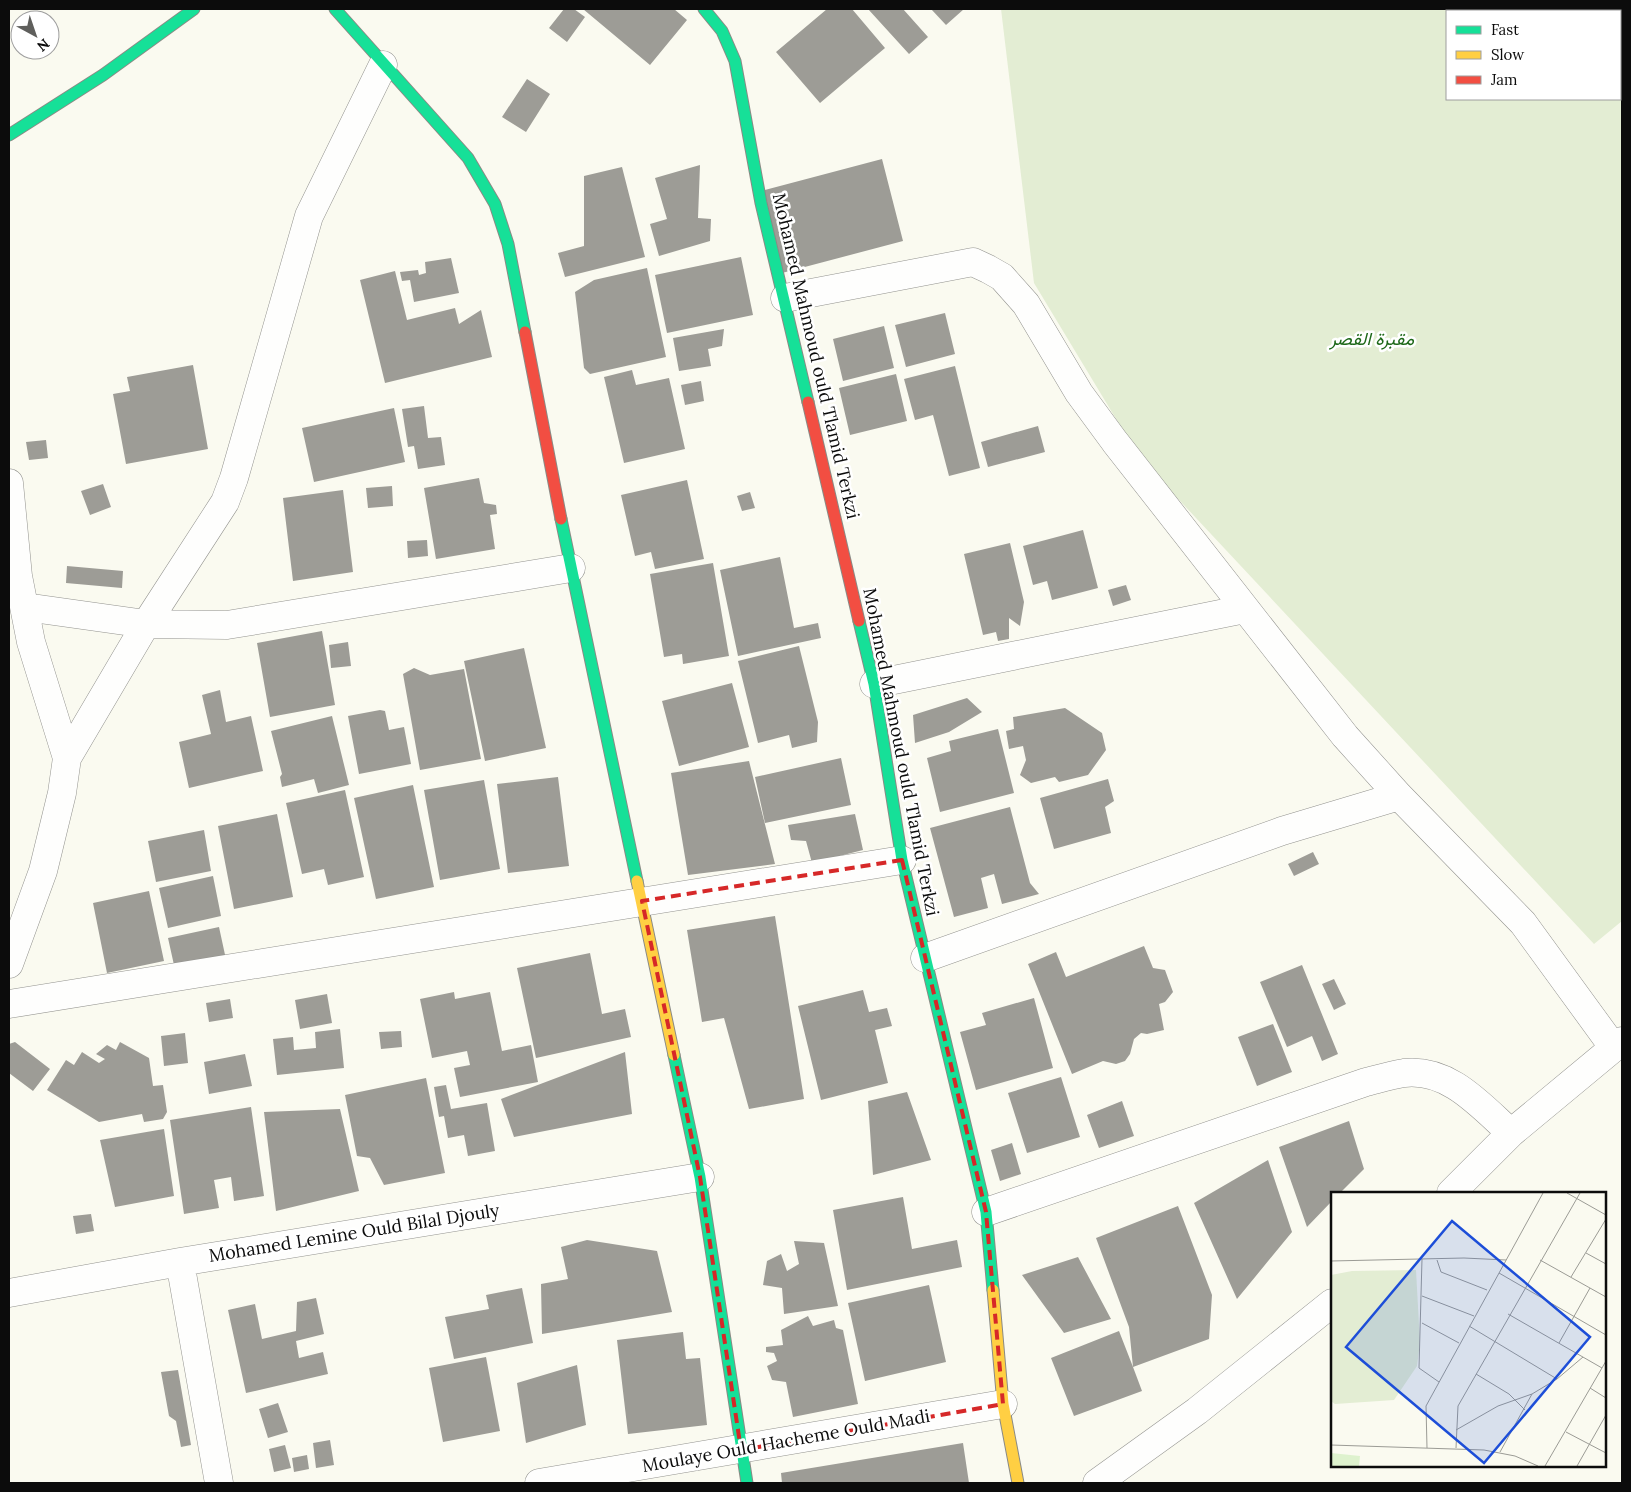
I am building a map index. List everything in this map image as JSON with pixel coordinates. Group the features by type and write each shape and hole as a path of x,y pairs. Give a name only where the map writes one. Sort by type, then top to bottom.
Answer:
{"street":[{"path":"9,134 79,92 194,9"},
{"path":"335,9 382,65 468,158 495,204 508,244 571,568 700,1177 747,1483"},
{"name":"Mohamed Mahmoud ould Tlamid Terkzi","path":"704,9 722,31 735,61 761,203 785,298 874,684 902,860 986,1212 1003,1404 1018,1483"},
{"path":"9,964 43,871 62,793 67,758 146,624 225,502 234,478 309,216 382,65"},
{"path":"785,298 973,262 1002,277 1026,304 1095,414 1345,736 1399,796 1523,922 1618,1044 1510,1133 1452,1192"},
{"path":"9,483 18,576 31,642 67,758"},
{"path":"24,607 146,624 227,625 571,568"},
{"path":"874,684 1245,609"},
{"path":"925,958 1282,831 1399,796"},
{"path":"9,1004 902,860"},
{"path":"986,1212 1366,1082 1405,1073 1434,1076 1464,1089 1510,1133"},
{"name":"Mohamed Lemine Ould Bilal Djouly","path":"9,1293 180,1262 700,1177"},
{"path":"180,1262 219,1483"},
{"path":"1097,1483 1197,1412 1331,1305"},
{"name":"Moulaye Ould Hacheme Ould Madi","path":"539,1483 1003,1404"}],"highlighted area":[{"path":"902,860 986,1212 1003,1404 741,1450 700,1177 642,901"}],"green space":[{"name":"مقبرة القصر","path":"1001,9 1622,9 1622,921 1594,944 1139,457 1034,283"}],"building":[{"path":"564,9 574,9 585,17 567,42 549,28"},
{"path":"583,9 674,9 687,20 650,65"},
{"path":"827,9 852,9 885,48 820,103 776,52"},
{"path":"868,9 903,9 928,37 909,54"},
{"path":"931,9 964,9 946,25"},
{"path":"527,79 550,94 526,132 502,117"},
{"path":"882,159 903,241 782,273 761,191"},
{"path":"700,165 698,218 711,219 710,241 659,256 650,224 667,219 655,178"},
{"path":"622,167 645,257 565,277 558,253 584,246 584,176"},
{"path":"741,257 753,315 667,333 655,275"},
{"path":"451,258 459,293 414,302 410,280 402,281 400,272 418,270 419,275 426,273 425,262"},
{"path":"647,268 666,357 590,374 584,368 575,292 594,280"},
{"path":"395,271 407,320 455,308 459,324 481,310 492,357 385,383 360,280"},
{"path":"945,313 955,354 906,367 895,325"},
{"path":"884,326 894,368 843,381 833,339"},
{"path":"724,329 722,346 708,349 711,366 679,371 673,338"},
{"path":"193,365 208,449 126,464 113,394 130,391 127,377"},
{"path":"955,366 980,468 949,476 933,415 915,420 904,379"},
{"path":"632,370 636,385 669,378 685,449 624,463 604,377"},
{"path":"896,374 907,421 850,435 839,388"},
{"path":"701,381 704,401 685,405 681,385"},
{"path":"424,406 428,438 441,437 445,465 418,469 414,446 408,447 402,409"},
{"path":"394,408 405,462 314,482 302,428"},
{"path":"1038,426 1045,452 988,467 981,442"},
{"path":"46,440 48,458 29,460 26,442"},
{"path":"479,478 484,503 496,505 497,514 490,515 495,549 436,559 424,488"},
{"path":"687,480 704,559 655,569 651,552 635,556 621,495"},
{"path":"103,484 111,507 90,515 81,491"},
{"path":"392,486 393,506 368,508 366,488"},
{"path":"343,490 353,572 293,581 283,498"},
{"path":"750,492 755,508 742,511 737,496"},
{"path":"1083,530 1098,588 1052,600 1047,581 1033,585 1023,546"},
{"path":"427,540 428,556 408,558 407,541"},
{"path":"1010,543 1024,602 1020,626 1009,618 1009,639 998,641 996,632 983,635 964,554"},
{"path":"780,557 794,628 818,623 821,638 738,656 720,570"},
{"path":"713,563 729,656 683,664 682,654 664,657 650,574"},
{"path":"67,566 123,571 122,588 66,583"},
{"path":"1126,585 1131,600 1113,606 1108,590"},
{"path":"322,631 335,705 270,717 257,643"},
{"path":"348,642 351,666 331,668 329,645"},
{"path":"799,646 818,722 817,742 792,748 789,735 758,743 738,661"},
{"path":"524,648 546,748 485,761 464,661"},
{"path":"414,668 430,675 464,669 481,759 420,770 403,674"},
{"path":"732,683 749,747 679,766 662,701"},
{"path":"220,690 226,722 251,716 263,771 189,788 179,742 211,734 202,695"},
{"path":"967,698 982,712 949,732 915,743 913,715"},
{"path":"1065,708 1102,733 1106,750 1088,775 1059,782 1055,777 1031,783 1020,775 1026,760 1023,746 1009,749 1006,731 1014,729 1013,717"},
{"path":"380,710 385,711 389,730 404,727 411,764 359,774 348,716"},
{"path":"332,716 349,785 318,793 314,779 282,787 280,777 282,774 271,731"},
{"path":"998,729 1014,793 940,812 927,758 951,751 949,741"},
{"path":"841,758 851,805 765,823 755,777"},
{"path":"749,761 775,864 688,875 671,773"},
{"path":"558,777 569,866 508,873 497,784"},
{"path":"1108,779 1114,801 1105,807 1111,833 1054,849 1040,798"},
{"path":"484,780 500,869 440,880 424,790"},
{"path":"413,785 434,887 376,899 354,798"},
{"path":"345,790 364,877 328,885 324,869 302,874 286,803"},
{"path":"1010,807 1030,883 1039,894 1002,904 994,874 981,878 988,908 954,917 930,828"},
{"path":"277,814 293,897 234,909 218,826"},
{"path":"855,814 863,850 812,863 806,841 791,840 788,825"},
{"path":"204,830 211,871 156,882 148,841"},
{"path":"1313,852 1319,864 1294,876 1288,864"},
{"path":"213,876 221,916 168,928 159,888"},
{"path":"149,891 164,961 107,973 93,903"},
{"path":"775,916 804,1099 749,1109 724,1018 702,1022 687,930"},
{"path":"219,927 227,964 176,974 168,938"},
{"path":"1144,946 1153,968 1165,970 1173,992 1165,1002 1159,1004 1164,1030 1147,1034 1141,1033 1134,1039 1130,1054 1125,1061 1116,1064 1103,1061 1072,1074 1028,964 1056,952 1066,977"},
{"path":"590,953 602,1014 625,1009 631,1037 536,1058 517,968"},
{"path":"1302,965 1338,1054 1322,1061 1312,1036 1287,1047 1260,982"},
{"path":"1334,979 1346,1004 1334,1010 1322,984"},
{"path":"863,990 869,1012 887,1008 892,1026 875,1030 888,1083 821,1100 798,1006"},
{"path":"454,992 455,999 490,992 502,1051 531,1045 538,1082 460,1097 454,1068 470,1065 467,1051 432,1058 420,999"},
{"path":"327,994 332,1023 300,1029 295,1000"},
{"path":"1034,998 1053,1068 976,1090 960,1032 986,1025 982,1013"},
{"path":"230,999 233,1018 209,1022 206,1003"},
{"path":"1273,1024 1292,1072 1257,1086 1238,1037"},
{"path":"340,1029 344,1068 277,1075 273,1039 293,1037 294,1050 316,1048 315,1032"},
{"path":"401,1031 402,1047 381,1049 379,1032"},
{"path":"185,1033 188,1063 164,1066 161,1036"},
{"path":"15,1042 50,1069 33,1091 9,1073 9,1044"},
{"path":"120,1042 149,1058 153,1086 163,1085 167,1112 163,1119 144,1122 142,1114 99,1122 47,1090 66,1060 74,1065 82,1052 99,1063 105,1059 96,1054 107,1045 116,1050"},
{"path":"625,1052 632,1114 514,1137 501,1099"},
{"path":"245,1054 252,1086 209,1094 204,1062"},
{"path":"1061,1077 1080,1137 1027,1153 1008,1093"},
{"path":"426,1078 445,1173 384,1185 370,1158 357,1156 345,1095"},
{"path":"446,1085 451,1109 487,1103 495,1151 468,1156 464,1135 448,1138 444,1116 439,1117 434,1087"},
{"path":"907,1092 931,1160 873,1175 868,1101"},
{"path":"1122,1101 1134,1136 1099,1148 1087,1115"},
{"path":"251,1107 264,1196 234,1201 231,1177 214,1180 219,1208 184,1214 170,1120"},
{"path":"340,1109 359,1191 276,1211 264,1112"},
{"path":"1349,1121 1364,1169 1341,1192 1331,1192 1331,1202 1307,1227 1279,1147"},
{"path":"164,1129 174,1196 115,1207 100,1140"},
{"path":"1012,1143 1021,1174 1000,1181 991,1150"},
{"path":"1268,1160 1292,1232 1237,1299 1194,1203"},
{"path":"903,1197 912,1249 957,1240 962,1267 847,1290 833,1210"},
{"path":"1178,1206 1212,1295 1209,1339 1133,1367 1129,1327 1096,1238"},
{"path":"91,1214 94,1231 76,1234 73,1216"},
{"path":"587,1240 657,1251 672,1312 542,1334 541,1284 568,1279 561,1247"},
{"path":"794,1241 824,1243 838,1306 784,1314 782,1288 763,1285 767,1261 781,1254 787,1271 799,1264"},
{"path":"1078,1257 1111,1319 1064,1333 1022,1275"},
{"path":"929,1285 946,1362 865,1381 848,1303"},
{"path":"522,1288 533,1343 454,1359 445,1317 489,1309 486,1295"},
{"path":"316,1298 324,1334 296,1341 299,1358 323,1352 328,1374 246,1393 228,1310 255,1304 262,1339 296,1331 297,1302"},
{"path":"808,1316 813,1326 834,1320 836,1328 843,1330 858,1404 793,1417 786,1382 772,1380 767,1366 777,1361 774,1353 766,1352 766,1347 783,1345 781,1330"},
{"path":"1119,1331 1142,1391 1074,1416 1051,1358"},
{"path":"683,1332 686,1359 700,1358 707,1425 628,1434 617,1340"},
{"path":"486,1357 500,1431 443,1442 429,1368"},
{"path":"577,1365 586,1425 526,1443 517,1383"},
{"path":"178,1370 191,1445 181,1447 176,1421 169,1416 161,1372"},
{"path":"278,1403 288,1432 268,1438 259,1409"},
{"path":"330,1440 334,1465 316,1468 313,1443"},
{"path":"963,1443 969,1483 782,1483 781,1473"},
{"path":"285,1445 291,1468 274,1472 269,1449"},
{"path":"307,1455 309,1469 294,1472 292,1458"}],"traffic: fast":[{"path":"9,135 103,75 194,9"},
{"path":"335,9 468,158 495,204 508,244 525,332"},
{"path":"704,9 722,31 735,61 761,203 808,402"},
{"path":"561,519 637,881"},
{"path":"859,621 874,684 902,860 986,1212 993,1290"},
{"path":"674,1055 700,1177 747,1483"}],"traffic: slow":[{"path":"637,881 674,1055"},
{"path":"993,1290 1003,1404 1018,1483"}],"traffic: jam":[{"path":"525,332 561,519"},
{"path":"808,402 859,621"}]}
